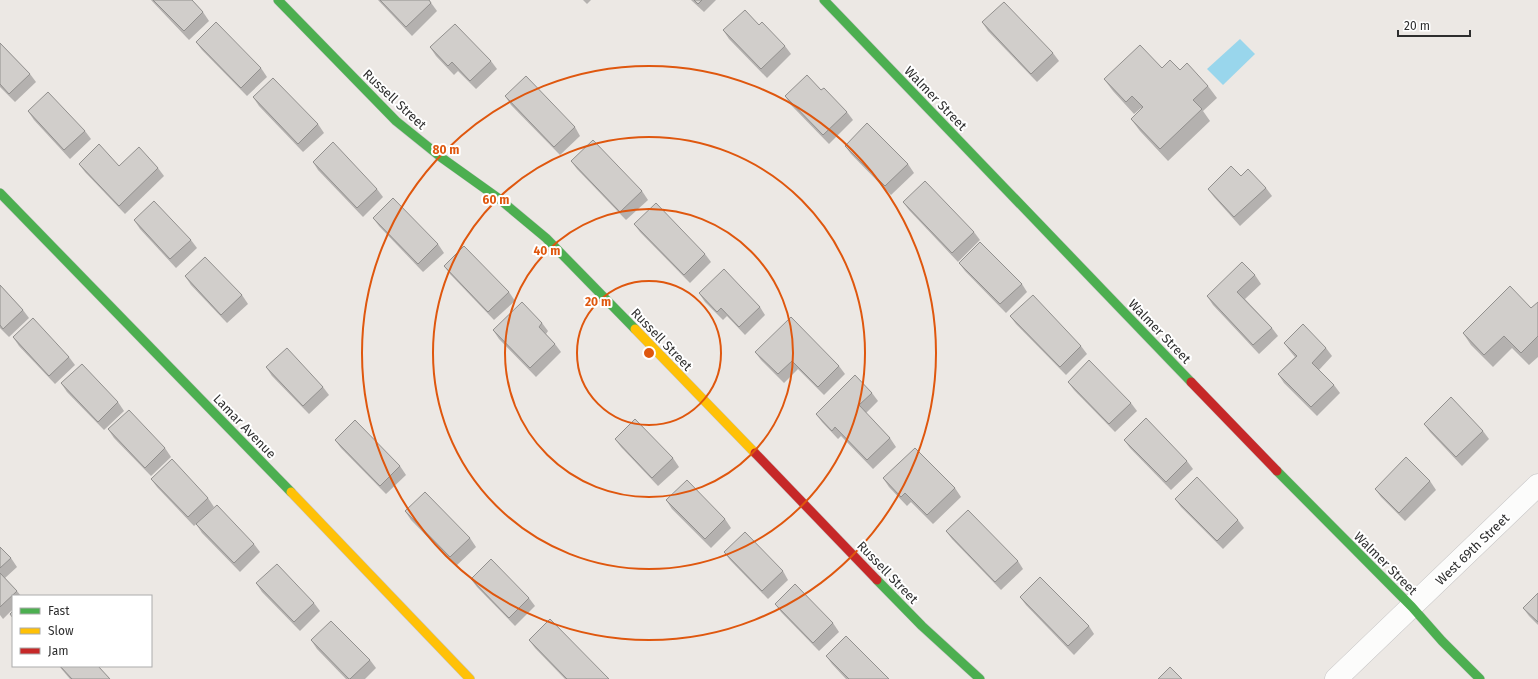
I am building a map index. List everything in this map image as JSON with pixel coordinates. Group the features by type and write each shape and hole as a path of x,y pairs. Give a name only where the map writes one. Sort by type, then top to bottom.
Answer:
{"street":[{"name":"Russell Street","path":"278,0 396,121 442,158 498,198 546,238 922,626 980,679"},
{"name":"Walmer Street","path":"824,0 1079,267 1412,607 1442,641 1480,679"},
{"name":"Lamar Avenue","path":"0,193 228,427 470,679"},
{"name":"West 69th Street","path":"1336,679 1538,486"}],"water":[{"path":"1240,39 1255,54 1223,85 1207,69"}],"building":[{"path":"153,0 192,0 203,12 184,31"},
{"path":"380,0 429,0 431,3 406,27"},
{"path":"694,0 702,0 698,4"},
{"path":"1004,2 1053,53 1031,74 982,22"},
{"path":"745,10 759,25 762,22 785,46 761,69 723,30"},
{"path":"216,22 261,68 241,88 196,42"},
{"path":"455,24 491,61 470,81 452,62 448,66 430,47"},
{"path":"0,43 30,74 9,94 0,84"},
{"path":"1140,45 1162,68 1170,60 1180,70 1187,63 1208,86 1193,100 1202,109 1160,149 1131,119 1143,107 1132,96 1126,102 1104,79"},
{"path":"807,75 821,90 824,88 847,112 823,135 785,96"},
{"path":"526,76 575,127 554,147 505,96"},
{"path":"273,78 318,124 298,144 253,97"},
{"path":"48,92 85,131 64,150 28,111"},
{"path":"867,123 908,164 885,186 845,146"},
{"path":"593,140 642,191 620,212 571,161"},
{"path":"333,142 377,189 357,208 313,162"},
{"path":"99,144 119,166 139,147 158,168 119,206 79,164"},
{"path":"1231,166 1241,176 1248,169 1266,188 1234,217 1208,189"},
{"path":"925,181 974,232 952,253 903,202"},
{"path":"393,198 438,244 418,264 373,218"},
{"path":"154,201 191,240 170,259 134,220"},
{"path":"656,203 705,254 684,275 634,224"},
{"path":"980,242 1022,284 1000,304 959,263"},
{"path":"464,246 509,292 488,312 444,266"},
{"path":"205,257 242,295 221,315 185,276"},
{"path":"1242,262 1255,275 1237,292 1272,328 1253,345 1207,296"},
{"path":"724,269 760,307 739,327 721,308 717,312 699,293"},
{"path":"0,285 23,310 3,329 0,325"},
{"path":"1510,286 1531,308 1538,302 1538,336 1521,353 1504,336 1484,355 1463,333"},
{"path":"1033,295 1081,346 1060,367 1010,316"},
{"path":"522,302 542,323 539,327 555,344 530,368 493,330"},
{"path":"791,317 839,366 818,387 792,361 778,374 755,352"},
{"path":"33,318 69,357 49,376 13,337"},
{"path":"1303,324 1326,348 1312,363 1334,385 1311,407 1278,374 1297,356 1284,343"},
{"path":"287,348 323,387 303,406 266,367"},
{"path":"1089,360 1131,403 1109,424 1068,382"},
{"path":"82,364 118,402 98,422 61,383"},
{"path":"855,375 872,393 859,405 890,438 867,460 835,427 832,431 816,414"},
{"path":"1451,397 1483,431 1456,457 1424,424"},
{"path":"129,410 165,448 145,468 108,429"},
{"path":"1146,418 1187,461 1166,482 1124,440"},
{"path":"635,419 673,458 652,478 615,439"},
{"path":"355,420 400,466 380,486 335,440"},
{"path":"915,448 955,488 927,515 905,493 901,497 883,478"},
{"path":"1406,457 1430,481 1399,513 1375,489"},
{"path":"172,459 208,498 188,517 151,479"},
{"path":"1197,477 1238,520 1217,541 1175,499"},
{"path":"687,480 725,519 705,539 666,500"},
{"path":"425,492 470,538 450,557 405,511"},
{"path":"217,505 254,544 234,563 196,524"},
{"path":"968,510 1018,561 995,582 946,531"},
{"path":"745,532 783,571 762,591 724,552"},
{"path":"0,547 11,558 0,568"},
{"path":"491,559 529,598 509,618 471,579"},
{"path":"277,564 314,603 294,622 256,583"},
{"path":"0,573 17,591 0,607"},
{"path":"1040,577 1089,626 1068,646 1020,597"},
{"path":"795,584 833,623 813,643 775,604"},
{"path":"1538,593 1538,622 1523,608"},
{"path":"550,619 609,679 567,679 529,640"},
{"path":"331,621 370,660 350,679 311,640"},
{"path":"846,636 889,679 849,679 826,656"},
{"path":"61,667 99,667 110,679 72,679"},
{"path":"1170,667 1182,679 1158,679"}],"traffic: fast":[{"path":"278,0 396,121 442,158 498,198 546,238 635,329"},
{"path":"824,0 1191,382"},
{"path":"0,193 291,492"},
{"path":"1277,471 1412,607 1442,641 1480,679"},
{"path":"877,580 922,626 980,679"}],"traffic: slow":[{"path":"635,329 755,453"},
{"path":"291,492 470,679"}],"traffic: jam":[{"path":"1191,382 1277,471"},
{"path":"755,453 877,580"}]}
